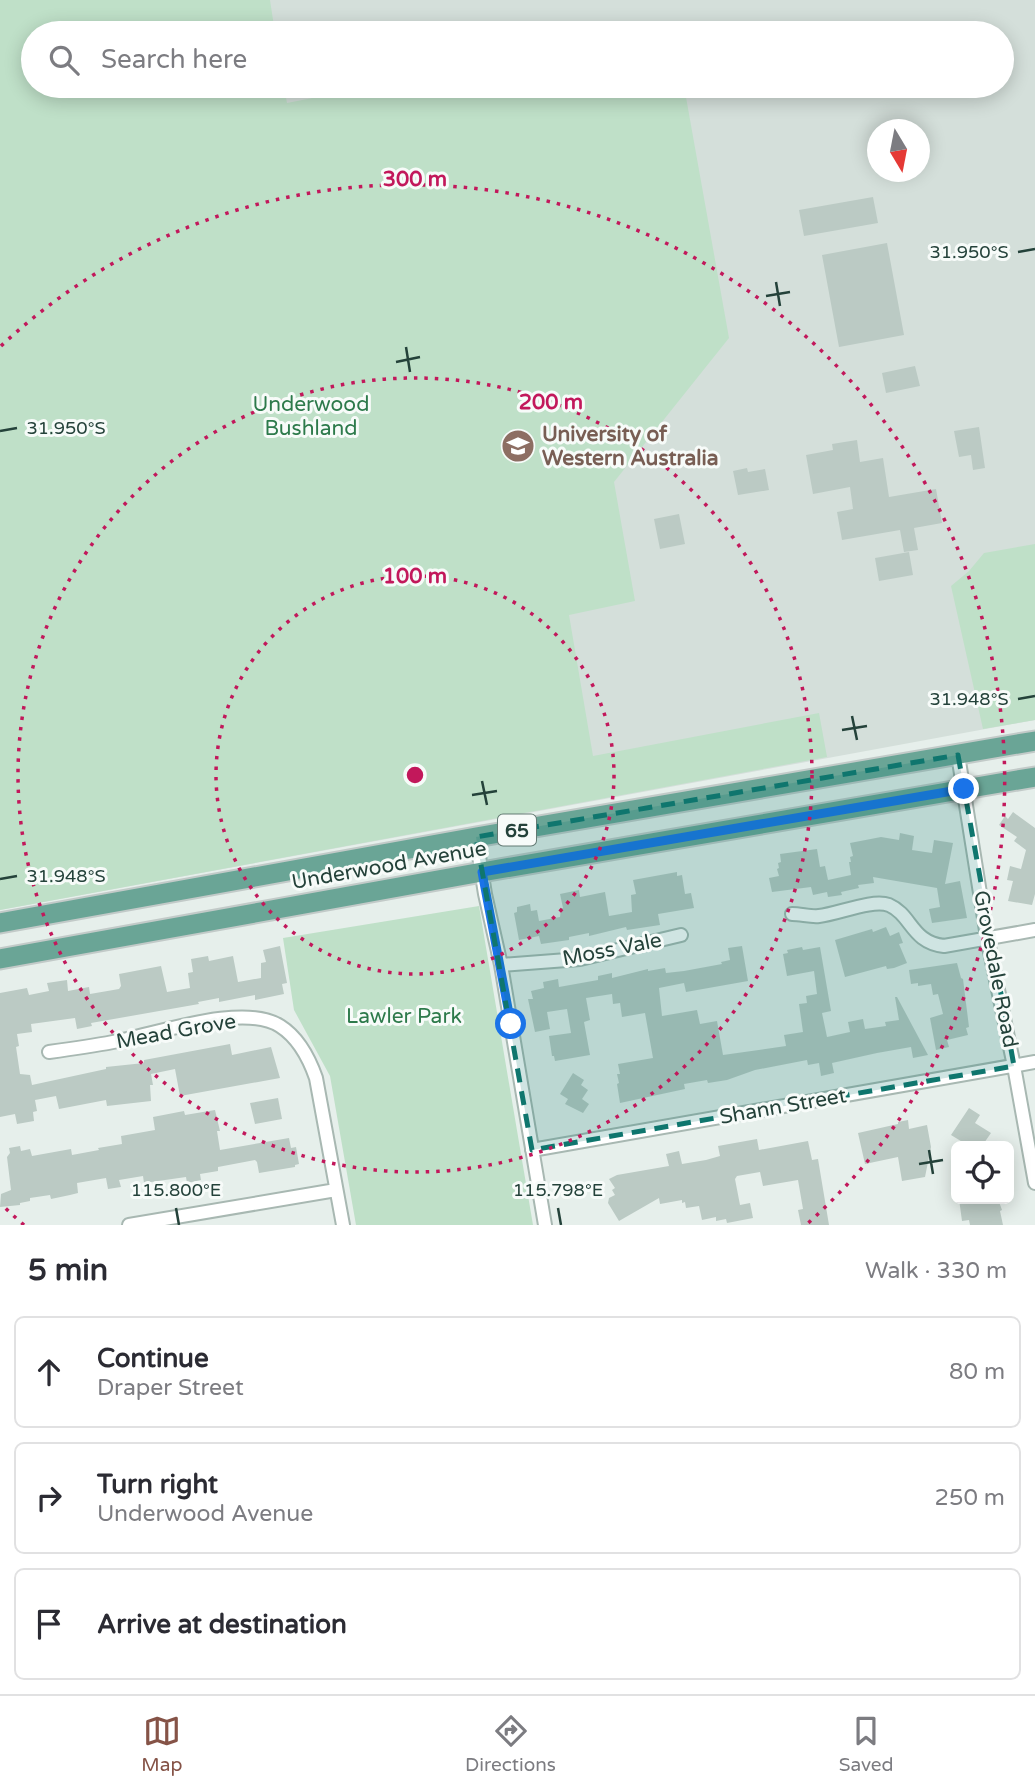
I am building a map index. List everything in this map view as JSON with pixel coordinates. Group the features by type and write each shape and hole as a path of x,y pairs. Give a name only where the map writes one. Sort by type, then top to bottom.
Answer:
{"main road":[{"name":"Underwood Avenue","path":"0,923 476,837 1035,741"},
{"name":"Underwood Avenue","path":"0,959 482,872 1035,777"}],"street":[{"name":"Grovedale Road","path":"958,755 987,937 1035,1183"},
{"path":"476,837 501,965 545,1225"},
{"path":"792,914 818,916 876,904 889,905 923,940 944,946 1035,930"},
{"name":"Moss Vale","path":"501,965 580,959 681,935"},
{"name":"Mead Grove","path":"50,1052 115,1042 182,1025 255,1017 280,1026 300,1045 316,1078 343,1225"},
{"name":"Shann Street","path":"532,1150 1035,1062"},
{"path":"129,1225 336,1190"}],"highlighted area":[{"path":"958,755 1014,1066 532,1150 476,837"}],"shaded area":[{"name":"Underwood Bushland","path":"0,0 1035,0 1035,720 0,910"}],"green space":[{"name":"Underwood Bushland","path":"0,0 270,0 273,21 21,21 21,98 286,98 287,103 313,98 686,98 729,338 614,482 635,601 569,615 593,756 819,713 827,757 0,910"},
{"path":"1035,544 1035,720 983,729 951,586 969,571 984,553"},
{"name":"Lawler Park","path":"479,906 533,1225 356,1225 330,1076 294,1010 283,938"}],"building":[{"path":"873,197 878,223 804,236 799,210"},
{"path":"887,243 904,335 839,347 822,255"},
{"path":"915,366 920,386 886,393 882,373"},
{"path":"979,427 985,468 973,470 971,455 959,457 954,431"},
{"path":"857,440 860,462 883,458 889,497 936,489 942,523 914,528 918,550 904,552 900,530 842,540 837,512 853,509 850,487 813,494 806,455 833,450 832,444"},
{"path":"747,468 748,472 765,469 769,490 738,495 733,471"},
{"path":"679,514 685,544 660,549 654,519"},
{"path":"909,552 913,575 879,581 875,558"},
{"path":"1013,812 1035,828 1035,894 1032,905 1008,901 1013,881 1007,880 1010,866 1021,869 1026,850 1014,841 1017,837 999,825 1005,816 1008,819"},
{"path":"900,833 914,836 912,850 932,853 934,840 953,843 945,884 960,881 967,918 932,923 929,909 940,907 937,888 873,877 874,883 858,885 859,888 841,892 842,895 828,897 827,892 813,895 811,887 772,892 769,878 779,876 777,869 778,863 781,862 780,854 817,849 820,867 825,866 828,880 851,875 849,862 853,856 850,843 881,837 899,840"},
{"path":"677,872 677,876 682,875 685,894 691,893 694,908 658,914 660,925 627,930 626,927 541,944 539,936 519,940 514,913 517,912 517,907 530,904 531,911 537,910 539,921 560,917 563,908 560,894 579,890 580,897 605,892 609,916 632,912 631,895 636,894 633,880"},
{"path":"886,927 890,936 899,932 903,943 899,944 907,963 845,977 835,940"},
{"path":"280,946 287,983 282,984 284,994 255,1000 255,995 219,1002 219,998 91,1023 92,1026 77,1029 75,1018 31,1024 32,1032 17,1034 19,1046 16,1047 20,1074 30,1075 32,1085 106,1067 144,1063 144,1060 230,1044 232,1055 271,1047 280,1078 180,1096 175,1069 151,1074 151,1101 107,1106 106,1100 59,1109 56,1096 35,1100 37,1111 33,1112 34,1121 17,1124 15,1114 0,1117 0,993 27,988 29,995 49,991 47,983 67,980 68,991 89,987 90,994 119,989 119,974 161,966 167,992 190,988 188,973 193,972 191,959 208,956 209,961 233,956 238,982 261,978 261,963 266,962 263,950"},
{"path":"742,946 748,981 686,992 684,983 659,988 662,1016 697,1010 700,1024 717,1021 723,1055 786,1046 784,1035 803,1032 799,1004 807,1003 806,996 817,994 814,971 787,976 783,954 788,953 787,950 802,947 803,950 820,947 831,1011 822,1013 827,1037 850,1032 848,1022 863,1019 865,1029 886,1026 885,1022 899,1020 897,997 928,1055 913,1058 911,1047 877,1053 832,1063 834,1073 821,1076 819,1063 808,1065 807,1060 755,1070 727,1080 684,1084 685,1089 620,1103 618,1064 653,1058 645,1013 622,1017 620,1003 613,1004 612,994 586,998 590,1020 584,1022 590,1055 555,1061 552,1056 549,1036 571,1033 567,1009 547,1012 550,1029 535,1032 528,999 533,999 531,991 544,988 543,982 558,979 559,987 598,980 598,976 612,973 612,978 648,969 665,968 666,973 684,971 722,964 721,962 730,960 728,948"},
{"path":"957,963 963,979 968,1035 947,1040 949,1047 936,1050 930,1018 943,1014 938,994 933,995 931,984 911,984 909,970"},
{"path":"573,1073 584,1080 581,1085 588,1090 582,1099 589,1104 583,1113 565,1104 568,1099 560,1094"},
{"path":"278,1098 282,1119 255,1124 250,1103"},
{"path":"969,1108 980,1115 975,1123 991,1133 985,1141 961,1141 951,1135"},
{"path":"215,1110 220,1131 217,1131 220,1150 289,1138 291,1148 296,1147 299,1164 259,1173 255,1160 218,1167 218,1171 200,1174 201,1180 187,1183 186,1177 144,1183 143,1176 119,1180 121,1187 108,1189 106,1178 77,1183 78,1193 51,1199 50,1195 30,1198 30,1201 20,1205 0,1207 1,1194 11,1190 7,1157 9,1148 20,1146 21,1151 30,1149 32,1156 71,1149 72,1155 122,1144 121,1136 155,1130 153,1117 184,1111 185,1115"},
{"path":"908,1120 909,1129 927,1125 931,1147 925,1177 902,1181 898,1157 865,1164 858,1133"},
{"path":"757,1139 759,1150 808,1141 812,1160 818,1159 829,1225 801,1225 798,1210 803,1209 798,1180 763,1186 760,1172 737,1176 735,1179 740,1205 750,1203 753,1218 727,1223 726,1219 716,1221 716,1217 702,1220 699,1206 686,1208 682,1200 660,1204 659,1198 619,1221 608,1203 609,1198 615,1195 612,1190 615,1188 609,1179 617,1175 669,1166 666,1154 679,1151 682,1164 720,1156 718,1146"},
{"path":"960,1204 1000,1204 1002,1210 1003,1225 970,1225 969,1220 962,1221"}],"place":[{"name":"University of Western Australia","path":"518,446"}],"route":[{"path":"511,1024 482,872 964,789"}]}
